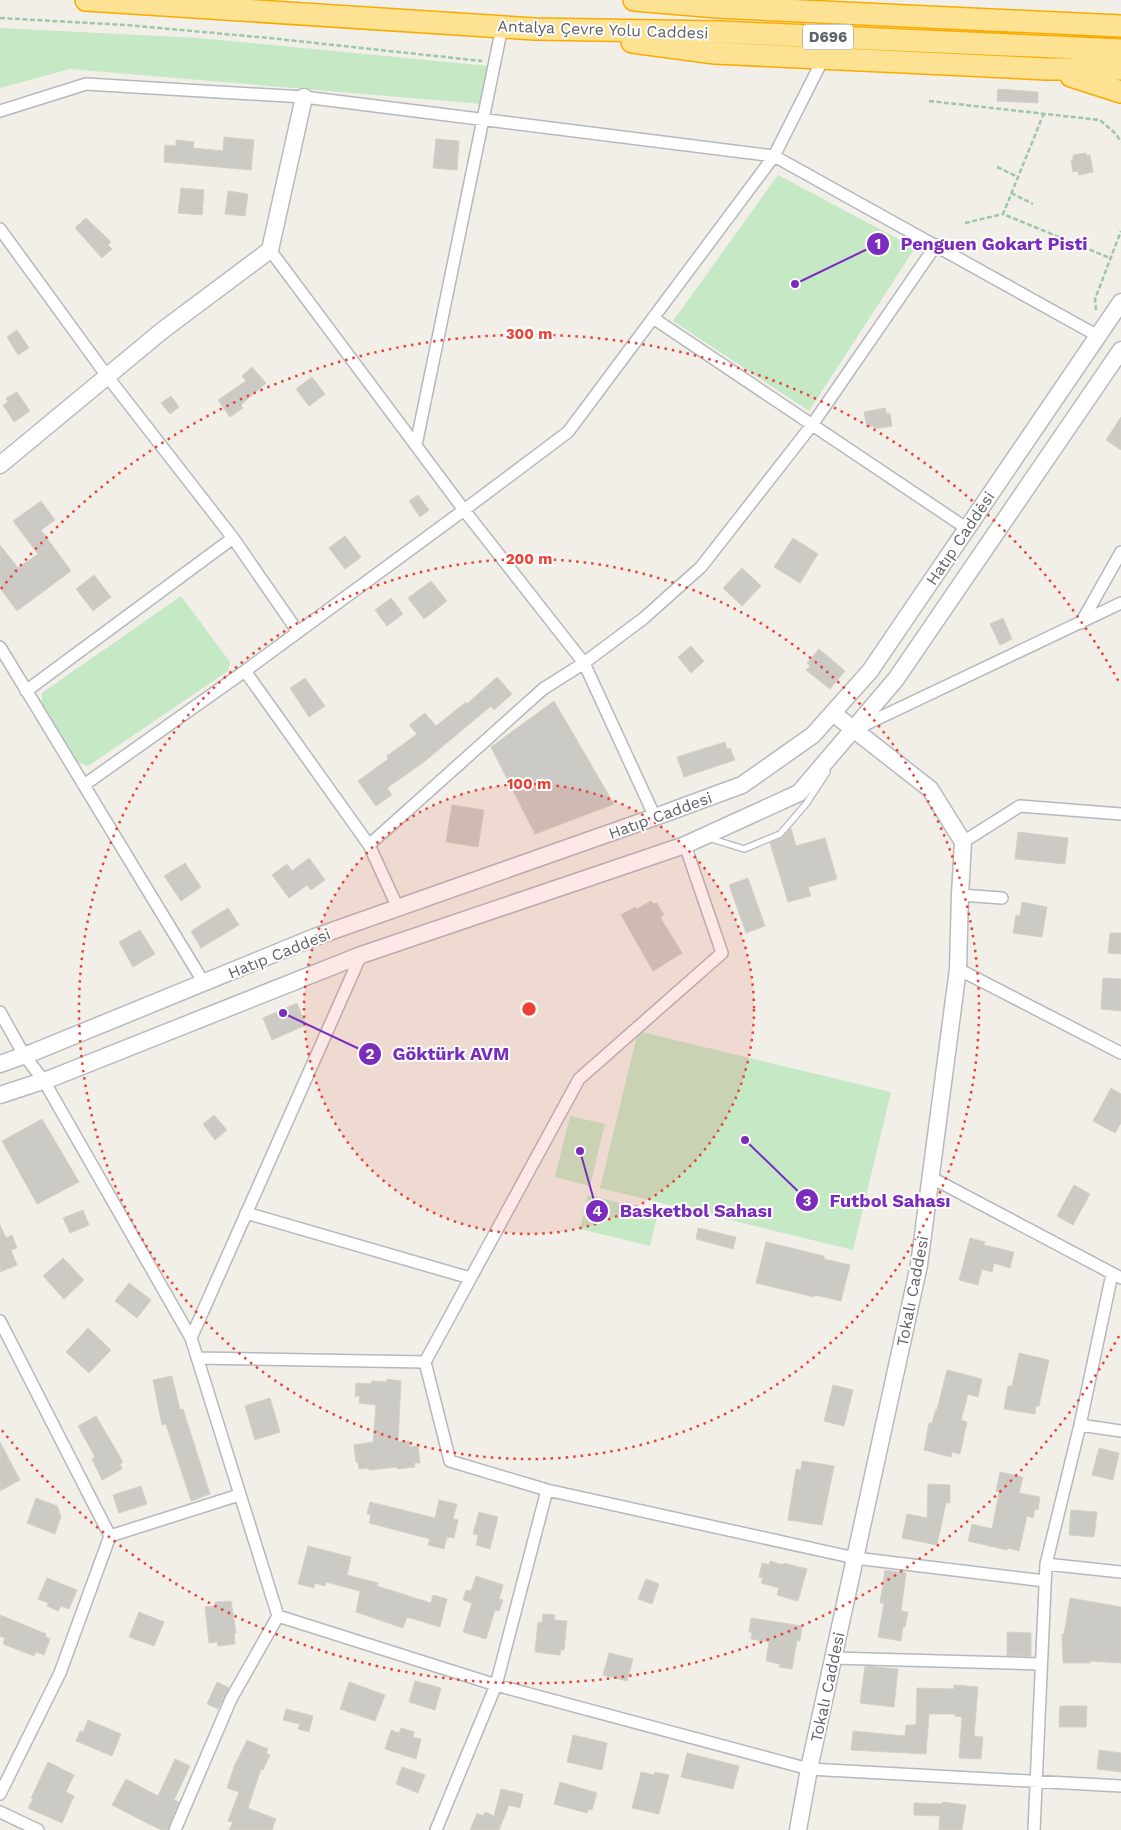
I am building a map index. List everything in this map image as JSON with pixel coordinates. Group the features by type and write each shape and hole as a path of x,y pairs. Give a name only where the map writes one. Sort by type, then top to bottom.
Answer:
{"highway":[{"name":"Antalya Çevre Yolu Caddesi","path":"86,0 535,28 720,32 1121,50"},
{"name":"Antalya Çevre Yolu Caddesi","path":"634,0 718,7 1121,26"},
{"path":"535,28 715,54 1047,68 1121,69"},
{"path":"1047,68 1121,92"}],"main road":[{"path":"0,465 162,330 270,250 304,96"},
{"name":"Hatıp Caddesi","path":"0,1064 315,938 742,785 813,735 834,714 870,671 1121,302"},
{"name":"Hatıp Caddesi","path":"0,1096 44,1081 361,955 685,845 799,793 854,731 896,679 1121,350"},
{"path":"834,714 930,789 963,842"},
{"name":"Tokalı Caddesi","path":"798,1830 809,1769 919,1266 958,969 963,842"}],"street":[{"path":"416,445 502,26"},
{"path":"84,786 245,671 568,432 774,156 824,59"},
{"path":"0,111 86,84 304,96 774,156 936,244 1098,336"},
{"path":"0,229 107,376 233,538 298,632"},
{"path":"369,845 543,689 584,663 644,618 701,567 812,425 936,244"},
{"path":"270,250 464,510 584,663 655,817"},
{"path":"653,318 966,528"},
{"path":"26,691 233,538"},
{"path":"1081,623 1121,552"},
{"path":"854,731 1121,603"},
{"path":"0,647 204,984"},
{"path":"245,671 369,845 398,908"},
{"path":"963,842 1020,806 1121,814"},
{"path":"685,845 722,953 579,1079 425,1362 450,1461 548,1490 855,1558 1045,1581"},
{"path":"960,894 1002,898"},
{"path":"191,1338 361,955"},
{"path":"958,969 1121,1054"},
{"path":"0,1012 24,1056 44,1081 191,1338 278,1616 231,1699 175,1830"},
{"path":"932,1178 1117,1276 1046,1564 1034,1830"},
{"path":"246,1213 470,1278"},
{"path":"0,1321 5,1346 110,1536 60,1673 0,1794"},
{"path":"197,1358 425,1362"},
{"path":"1080,1425 1121,1430"},
{"path":"436,1830 496,1685 548,1490"},
{"path":"110,1536 239,1495"},
{"path":"1046,1564 1121,1572"},
{"path":"278,1616 496,1685 809,1769 1121,1786"},
{"path":"833,1658 1041,1664"},
{"path":"0,1812 38,1830"}],"lane":[{"path":"705,837 744,849 780,834 806,804 854,731"}],"path":[{"path":"0,18 250,36 494,62"},
{"path":"929,101 1100,120 1116,134 1121,142"},
{"path":"1003,214 1044,113"},
{"path":"997,167 1018,177"},
{"path":"1011,193 1033,204"},
{"path":"965,222 1003,214 1110,258"},
{"path":"1098,336 1095,299 1121,230"}],"green space":[{"path":"0,28 199,38 489,66 482,104 70,69 0,88"},
{"path":"778,175 915,248 809,411 673,321"},
{"path":"181,596 230,662 228,671 88,766 76,762 42,704 42,693"},
{"path":"638,1031 891,1092 853,1250 600,1188"},
{"path":"570,1116 605,1124 590,1186 555,1177"},
{"path":"588,1195 658,1212 650,1246 580,1229"}],"building":[{"path":"998,89 1038,92 1038,103 997,101"},
{"path":"224,137 254,140 251,170 164,162 165,145 176,146 176,140 194,142 193,148 223,151"},
{"path":"436,139 459,141 457,170 433,168"},
{"path":"1086,153 1086,156 1090,155 1093,172 1079,175 1078,171 1073,172 1071,160 1073,160 1073,155"},
{"path":"181,188 204,190 202,215 178,213"},
{"path":"228,191 248,194 245,216 225,214"},
{"path":"86,218 111,242 108,245 112,249 102,258 75,228"},
{"path":"17,330 29,348 18,355 7,337"},
{"path":"252,367 266,383 241,405 243,408 230,417 218,400 246,381 242,376"},
{"path":"312,377 325,394 309,406 296,389"},
{"path":"17,392 30,411 14,422 3,405 8,402 6,398"},
{"path":"171,396 179,407 170,414 161,403"},
{"path":"885,408 887,414 890,413 892,426 874,429 874,426 867,427 864,412"},
{"path":"1121,417 1121,450 1106,440"},
{"path":"418,495 429,510 420,517 409,501"},
{"path":"41,501 55,520 41,530 71,571 17,611 0,588 0,545 18,568 38,554 13,521"},
{"path":"345,536 361,557 345,569 329,548"},
{"path":"793,538 818,554 800,583 774,567"},
{"path":"742,568 761,586 742,606 723,588"},
{"path":"94,575 111,597 93,611 76,589"},
{"path":"431,581 447,601 424,619 408,598"},
{"path":"391,598 403,614 387,626 375,610"},
{"path":"1003,618 1012,639 1000,645 990,624"},
{"path":"691,646 704,661 691,673 678,657"},
{"path":"819,649 845,671 830,689 806,670 810,666 807,663"},
{"path":"497,677 512,694 494,710 491,706 424,762 387,788 392,795 376,806 358,781 417,734 409,725 425,713 436,726 466,702 467,704"},
{"path":"305,678 325,706 309,717 290,688"},
{"path":"554,701 614,804 535,834 491,747"},
{"path":"725,742 727,749 730,748 735,760 684,777 677,757"},
{"path":"452,805 484,810 478,847 446,842"},
{"path":"791,828 796,846 825,838 837,879 808,887 811,896 788,902 770,843 782,838"},
{"path":"1018,832 1068,838 1065,864 1015,859"},
{"path":"309,858 325,880 311,890 307,885 289,898 272,875 287,864 292,871"},
{"path":"185,863 201,887 181,901 164,876"},
{"path":"748,878 765,926 746,933 729,885"},
{"path":"651,901 654,904 657,903 664,915 660,917 682,953 653,971 621,915"},
{"path":"1022,902 1047,907 1042,937 1013,933 1016,915 1020,916"},
{"path":"228,908 239,925 201,948 191,931"},
{"path":"140,930 155,954 133,967 119,942"},
{"path":"1110,933 1121,933 1121,954 1108,953"},
{"path":"1103,978 1121,979 1121,1011 1101,1009"},
{"path":"297,1003 306,1025 272,1040 263,1018"},
{"path":"1111,1088 1121,1094 1121,1123 1115,1133 1093,1121"},
{"path":"214,1115 227,1130 215,1140 203,1124"},
{"path":"42,1119 79,1182 37,1204 2,1141"},
{"path":"1074,1185 1090,1194 1073,1225 1057,1216"},
{"path":"83,1210 89,1225 70,1233 63,1218"},
{"path":"0,1225 6,1238 12,1235 17,1248 11,1250 17,1265 0,1272"},
{"path":"698,1228 736,1237 733,1249 696,1239"},
{"path":"970,1238 985,1242 984,1245 1014,1252 1010,1268 994,1263 992,1272 982,1269 978,1285 959,1280"},
{"path":"766,1242 824,1256 824,1259 850,1265 841,1301 815,1295 814,1297 756,1283"},
{"path":"63,1258 84,1280 64,1299 43,1276"},
{"path":"129,1283 151,1300 137,1318 115,1301"},
{"path":"88,1328 111,1350 89,1373 66,1352"},
{"path":"1019,1353 1049,1360 1039,1406 1036,1406 1035,1414 1004,1409 1008,1386 1012,1386"},
{"path":"947,1370 982,1379 978,1397 968,1394 961,1420 967,1422 960,1454 952,1452 951,1457 924,1450 929,1423 932,1423 937,1410"},
{"path":"172,1376 180,1410 183,1409 210,1494 191,1501 166,1424 162,1425 153,1380"},
{"path":"387,1379 401,1381 398,1442 409,1441 410,1447 418,1446 420,1463 414,1463 415,1467 397,1469 397,1467 369,1470 369,1468 359,1469 358,1462 356,1462 354,1445 373,1442 376,1405 359,1403 360,1396 355,1396 356,1383 387,1382"},
{"path":"833,1385 853,1390 844,1426 824,1421"},
{"path":"270,1398 280,1432 255,1440 245,1406"},
{"path":"96,1416 123,1462 120,1464 122,1469 102,1480 92,1459 95,1457 78,1426"},
{"path":"0,1442 20,1480 0,1491"},
{"path":"1099,1448 1119,1453 1113,1480 1092,1475"},
{"path":"802,1461 834,1466 822,1525 788,1520 796,1469 801,1470"},
{"path":"1000,1472 1023,1477 1019,1493 1040,1497 1038,1510 1035,1509 1033,1518 1027,1516 1019,1551 968,1541 972,1524 992,1529 999,1492 996,1491"},
{"path":"928,1484 950,1485 950,1503 946,1503 937,1545 902,1538 907,1514 927,1518"},
{"path":"141,1486 147,1504 119,1513 113,1495"},
{"path":"36,1498 57,1506 61,1517 55,1534 27,1523"},
{"path":"439,1500 457,1504 453,1519 458,1520 454,1538 447,1537 444,1549 428,1545 430,1539 369,1523 371,1515 367,1514 370,1502 435,1518"},
{"path":"1071,1510 1097,1512 1094,1537 1069,1535"},
{"path":"479,1512 498,1517 490,1549 476,1545 478,1535 473,1534"},
{"path":"308,1546 351,1557 347,1575 378,1583 377,1586 431,1603 433,1595 447,1599 440,1627 407,1617 403,1628 356,1612 360,1591 326,1582 325,1586 315,1583 314,1588 298,1584"},
{"path":"770,1561 807,1569 798,1601 777,1595 779,1588 761,1583 763,1578 759,1577 762,1563 769,1565"},
{"path":"885,1570 906,1573 901,1611 908,1612 901,1641 878,1637 884,1603 880,1603"},
{"path":"476,1576 503,1585 499,1599 503,1600 499,1611 495,1610 486,1639 463,1632 472,1603 463,1600 466,1590 471,1591"},
{"path":"47,1578 77,1590 69,1609 61,1606 58,1611 47,1606 48,1603 38,1599"},
{"path":"646,1579 659,1584 652,1604 638,1599"},
{"path":"1070,1598 1121,1607 1121,1663 1090,1661 1090,1663 1063,1663 1062,1634 1064,1634"},
{"path":"231,1601 236,1633 234,1634 235,1644 218,1646 217,1642 209,1643 205,1607 215,1606 215,1602"},
{"path":"139,1612 164,1622 154,1646 129,1637"},
{"path":"543,1614 555,1615 554,1620 567,1621 564,1650 561,1650 560,1655 535,1652 538,1622 542,1623"},
{"path":"0,1615 46,1634 45,1636 50,1639 44,1655 36,1652 34,1656 3,1644 5,1638 0,1636"},
{"path":"751,1618 802,1626 800,1641 797,1640 792,1669 779,1667 780,1664 766,1661 769,1642 751,1639 752,1633 749,1632"},
{"path":"1007,1632 1031,1633 1031,1656 1007,1656"},
{"path":"609,1653 633,1659 627,1681 603,1675"},
{"path":"865,1666 898,1669 894,1707 860,1703"},
{"path":"415,1681 441,1688 435,1710 409,1702"},
{"path":"217,1682 229,1688 218,1709 207,1704"},
{"path":"349,1682 385,1695 375,1721 340,1709"},
{"path":"954,1685 978,1687 974,1736 983,1737 981,1759 959,1758 962,1717 955,1716 955,1714 929,1714 926,1754 851,1750 853,1731 905,1736 906,1725 916,1725 917,1688 954,1689"},
{"path":"1060,1706 1087,1706 1086,1727 1059,1727"},
{"path":"286,1709 313,1716 309,1732 298,1729 300,1724 283,1720"},
{"path":"88,1720 121,1734 112,1756 76,1741 80,1731 83,1732"},
{"path":"401,1728 414,1732 413,1737 421,1739 416,1759 385,1749 391,1730 399,1733"},
{"path":"573,1735 607,1743 602,1770 567,1762"},
{"path":"247,1740 268,1749 266,1753 270,1755 263,1770 261,1769 248,1808 276,1819 272,1830 229,1830 233,1822 228,1821 239,1792 227,1788 234,1767"},
{"path":"1099,1750 1121,1753 1121,1772 1097,1769"},
{"path":"687,1753 739,1766 733,1789 681,1777"},
{"path":"175,1759 190,1766 174,1800 179,1802 168,1830 162,1830 112,1805 126,1779 158,1796"},
{"path":"48,1762 74,1775 66,1792 74,1796 62,1823 28,1808"},
{"path":"402,1767 425,1775 418,1793 396,1784"},
{"path":"641,1772 654,1775 655,1772 669,1775 659,1814 632,1808"},
{"path":"560,1782 597,1793 592,1810 589,1809 587,1813 554,1804"},
{"path":"501,1789 523,1794 520,1808 509,1805 499,1830 470,1830 477,1813 483,1816 485,1812 494,1816"},
{"path":"943,1802 966,1805 962,1830 939,1830 940,1816 914,1815 914,1803 942,1804"}],"place":[{"name":"Penguen Gokart Pisti","path":"795,284"},
{"name":"Göktürk AVM","path":"283,1013"},
{"name":"Futbol Sahası","path":"745,1140"},
{"name":"Basketbol Sahası","path":"580,1151"}]}
